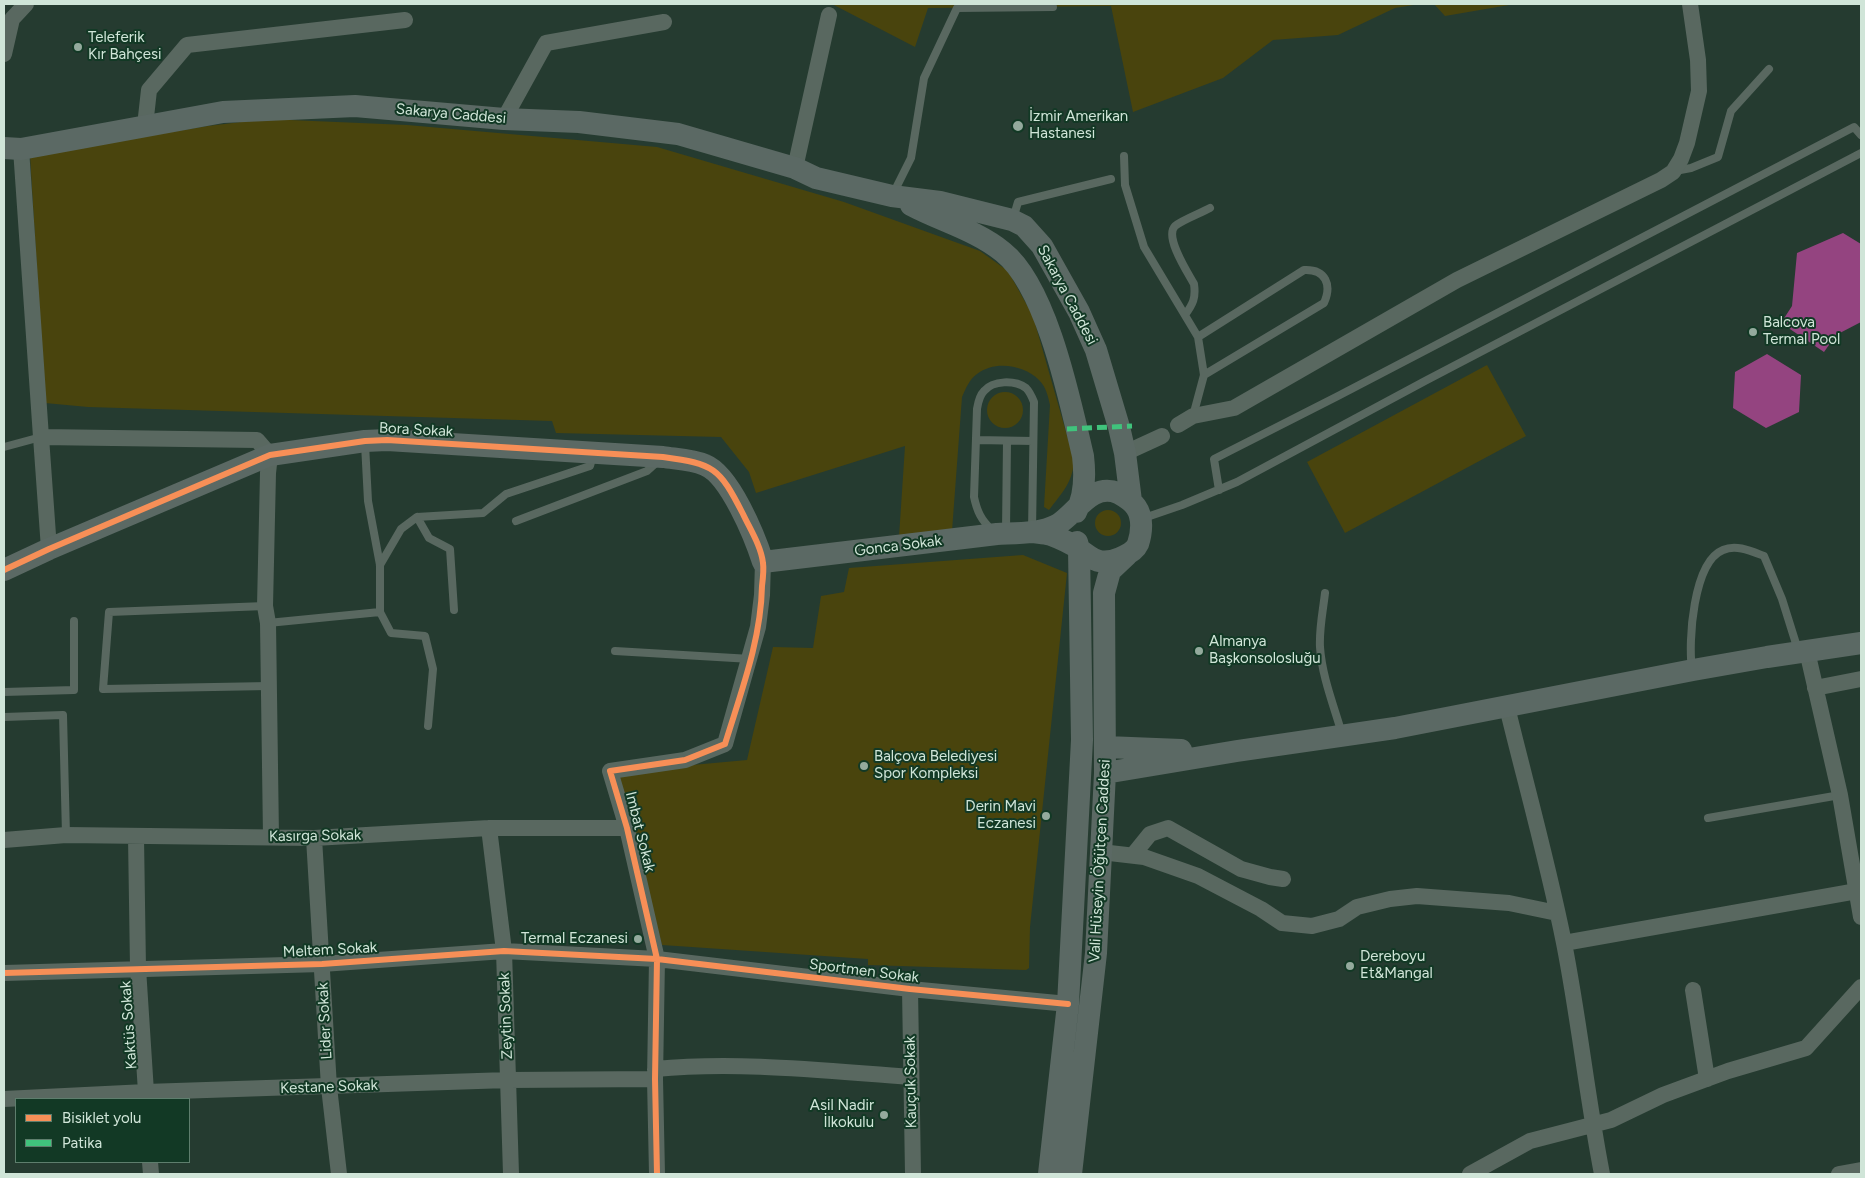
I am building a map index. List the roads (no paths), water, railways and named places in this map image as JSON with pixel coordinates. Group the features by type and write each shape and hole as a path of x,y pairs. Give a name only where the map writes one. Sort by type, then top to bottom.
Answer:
{"main road":[{"name":"Sakarya Caddesi","path":"12,148 223,112 355,106 504,119 578,122 678,134 795,168 816,178 892,196 940,202 1012,220 1024,226 1042,246 1079,312 1096,350 1119,427 1136,510"},
{"name":"Sakarya Caddesi","path":"892,196 980,237 1003,252 1020,269 1034,291 1047,325 1083,456 1085,472 1079,505"},
{"name":"Bora Sokak","path":"4,570 270,455 365,441 387,440 663,457 706,465 722,477 731,490 754,536 763,562"},
{"path":"1115,492 1136,510 1141,534 1137,546 1127,555 1116,560 1095,560 1079,549 1051,535 1032,532 1057,525 1093,494 1115,492"},
{"path":"1079,505 1073,516 1072,527 1079,549"},
{"name":"Gonca Sokak","path":"763,562 1032,532"},
{"name":"Vali Hüseyin Öğütçen Caddesi","path":"1049,1174 1068,1004 1082,740 1079,549"},
{"name":"Vali Hüseyin Öğütçen Caddesi","path":"1071,1174 1096,953 1106,747 1104,593 1110,571 1127,555"},
{"path":"1082,740 1105,773 1395,728 1693,670 1861,643"},
{"path":"1106,747 1237,752"}],"street":[{"path":"1178,425 1193,416 1234,408 1457,280 1661,180 1673,172 1687,143 1698,91 1698,60 1690,4"},
{"path":"4,54 12,20 20,7"},
{"path":"795,168 829,15"},
{"path":"146,126 149,90 187,45 405,20"},
{"path":"504,119 546,43 664,22"},
{"path":"12,148 41,437 49,549"},
{"path":"1125,453 1162,436"},
{"path":"41,437 258,440 270,455 265,606 268,623 272,837"},
{"name":"Imbat Sokak","path":"657,1174 655,1074 658,959 627,828 610,771 685,760 725,744 751,658 758,627 762,596 763,562"},
{"path":"1803,651 1815,688 1857,871 1857,891 1861,917"},
{"path":"1815,688 1861,679"},
{"path":"1507,707 1564,943 1581,1037 1592,1125 1602,1174"},
{"name":"Kasırga Sokak","path":"4,840 66,835 314,838 490,828 627,828"},
{"name":"Zeytin Sokak","path":"490,828 504,951 511,1174"},
{"path":"1133,856 1150,834 1168,828 1241,869 1283,879"},
{"name":"Kaktüs Sokak","path":"136,837 138,968 146,1092"},
{"name":"Lider Sokak","path":"314,838 329,1087 339,1174"},
{"path":"1101,852 1152,859 1198,876 1253,904 1282,923 1312,926 1339,919 1357,907 1390,899 1417,896 1509,904 1557,913"},
{"path":"1564,943 1857,891"},
{"name":"Meltem Sokak","path":"4,973 322,964 504,951 658,959"},
{"name":"Sportmen Sokak","path":"658,959 910,989 1068,1004"},
{"path":"1470,1174 1530,1141 1611,1120 1663,1096 1728,1071 1806,1048 1861,988"},
{"name":"Kauçuk Sokak","path":"910,989 913,1174"},
{"path":"1693,990 1707,1079"},
{"name":"Kestane Sokak","path":"24,1098 655,1074 678,1067 752,1066 910,1077"},
{"path":"1839,1174 1861,1170"}],"lane":[{"path":"892,196 911,158 924,78 957,8 1053,7"},
{"path":"1673,172 1691,168 1718,157 1731,111 1769,69"},
{"path":"1219,490 1214,458 1338,396 1854,127 1861,135"},
{"path":"1136,510 1182,505 1237,482 1861,153"},
{"path":"1124,156 1124,185 1144,247 1198,336 1204,375 1193,416"},
{"path":"1012,220 1018,202 1110,179"},
{"path":"1185,315 1194,302 1194,284 1173,243 1171,234 1175,226 1210,208"},
{"path":"1198,336 1304,270 1312,269 1320,273 1326,281 1329,292 1324,303 1204,375"},
{"path":"1007,441 1002,534 984,523 977,511 974,497 977,409 979,399 988,387 1008,383 1025,388 1031,394 1034,402 1032,532"},
{"path":"4,447 41,437"},
{"path":"976,440 1033,441"},
{"path":"365,441 368,501 380,565 380,612 391,633 424,636 434,669 428,726"},
{"path":"380,565 401,529 417,518 482,513 506,494 590,466 594,453"},
{"path":"516,521 647,471 663,457"},
{"path":"417,518 429,538 450,549 454,610"},
{"path":"1693,670 1690,655 1698,590 1702,575 1711,560 1723,550 1742,548 1764,556 1803,651"},
{"path":"1325,593 1320,648 1342,736"},
{"path":"265,606 109,612 103,689 269,686"},
{"path":"268,623 380,612"},
{"path":"4,692 74,690 74,621"},
{"path":"615,650 720,658 751,658"},
{"path":"4,717 63,714 66,835"},
{"path":"1708,818 1840,795"}],"place":[{"name":"Teleferik Kır Bahçesi","path":"78,47"},
{"name":"İzmir Amerikan Hastanesi","path":"1018,126"},
{"name":"Balcova Termal Pool","path":"1753,332"},
{"name":"Almanya Başkonsolosluğu","path":"1199,651"},
{"name":"Balçova Belediyesi Spor Kompleksi","path":"864,766"},
{"name":"Derin Mavi Eczanesi","path":"1046,816"},
{"name":"Termal Eczanesi","path":"638,939"},
{"name":"Dereboyu Et&Mangal","path":"1350,966"},
{"name":"Asil Nadir İlkokulu","path":"884,1115"}]}
